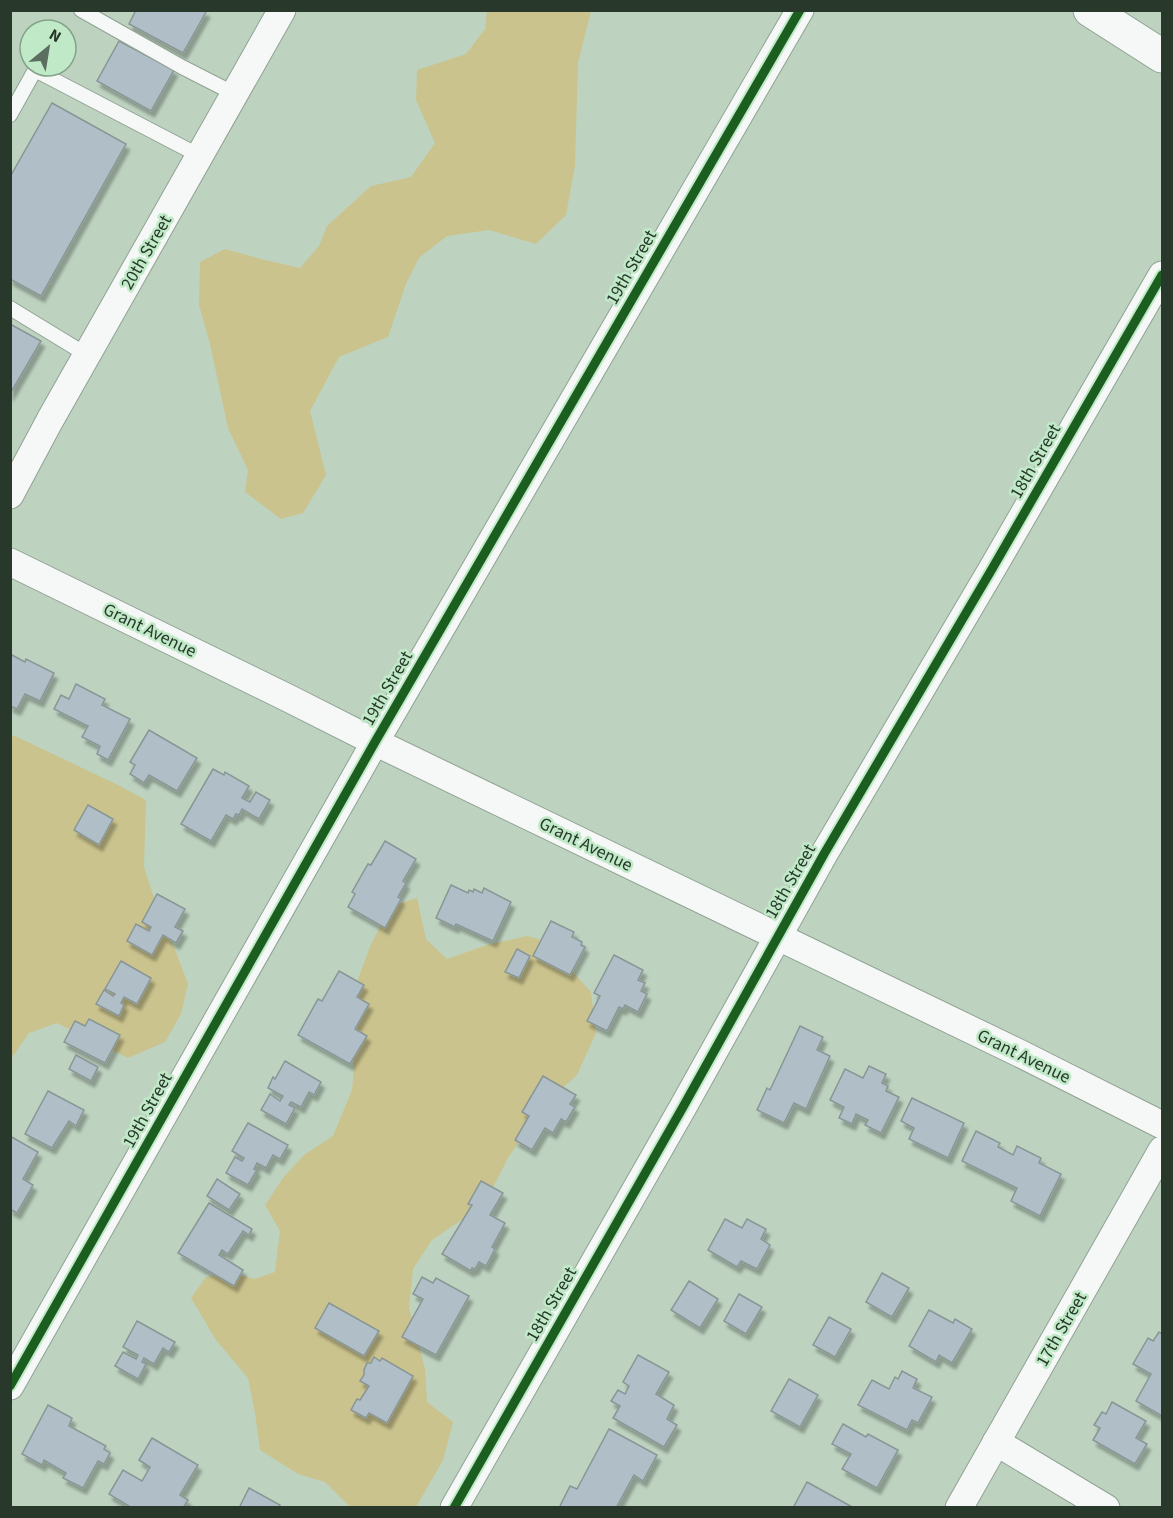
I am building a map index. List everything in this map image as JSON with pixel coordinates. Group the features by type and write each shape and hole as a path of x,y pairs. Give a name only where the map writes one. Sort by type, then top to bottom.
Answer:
{"street":[{"name":"20th Street","path":"10,495 282,10"},
{"name":"19th Street","path":"10,1386 375,742 800,10"},
{"path":"1090,10 1162,56"},
{"name":"18th Street","path":"454,1508 683,1107 824,854 1162,275"},
{"name":"Grant Avenue","path":"10,562 375,742 1019,1053 1162,1125"},
{"name":"17th Street","path":"959,1508 1162,1150"},
{"path":"996,1442 1106,1508"}],"lane":[{"path":"81,10 235,94"},
{"path":"10,115 35,70 200,156"},
{"path":"10,308 87,355"}],"shaded area":[{"path":"487,11 591,11 578,63 575,165 566,215 536,244 489,230 447,236 419,258 406,284 388,337 339,357 310,411 326,475 303,513 281,519 245,492 248,470 228,428 199,305 200,262 225,249 300,268 319,246 327,226 371,186 411,177 435,143 416,100 417,70 466,54 485,29"},
{"path":"11,736 146,800 144,867 188,984 181,1014 165,1042 128,1058 57,1023 29,1033 11,1059"},
{"path":"417,898 426,939 447,959 487,945 527,936 545,941 591,992 596,1033 577,1075 545,1104 508,1158 487,1199 432,1240 413,1269 409,1308 425,1369 427,1402 453,1422 443,1460 416,1507 350,1507 325,1482 298,1474 260,1450 248,1378 216,1340 191,1298 206,1277 228,1272 254,1279 275,1272 280,1231 265,1205 283,1178 304,1155 333,1136 352,1090 354,1068 352,995 371,944 391,906"}],"building":[{"path":"136,10 204,10 206,12 183,53 129,24"},
{"path":"119,41 174,70 151,111 97,81"},
{"path":"52,103 126,144 41,296 10,279 10,177"},
{"path":"10,324 41,341 10,394"},
{"path":"10,654 54,673 40,701 25,694 17,709 10,706"},
{"path":"76,684 105,699 102,705 130,719 108,760 97,754 100,746 82,737 88,726 54,709 61,695 69,699"},
{"path":"149,730 197,758 177,791 149,775 144,783 130,774 135,765 130,762"},
{"path":"213,769 224,775 225,772 249,786 242,798 250,802 256,792 270,800 259,819 242,809 233,819 226,815 211,841 181,824"},
{"path":"88,805 113,819 99,845 74,830"},
{"path":"385,841 416,859 403,881 406,883 398,897 401,899 385,928 348,907 355,894 352,892"},
{"path":"451,885 468,893 469,890 473,892 474,889 482,893 484,888 511,902 493,941 456,924 455,927 436,918"},
{"path":"157,894 185,909 175,927 183,931 176,943 163,935 152,955 127,941 136,924 149,931 151,927 142,922"},
{"path":"551,921 574,932 572,937 582,942 581,945 585,947 570,975 533,956"},
{"path":"517,949 530,956 519,978 505,972"},
{"path":"614,955 643,970 638,980 645,983 641,991 647,994 638,1012 625,1005 623,1009 619,1007 607,1031 587,1021 600,996 594,993"},
{"path":"121,961 151,978 137,1004 124,997 121,1003 124,1005 119,1016 96,1004 104,990 113,996 115,994 105,989"},
{"path":"339,971 364,985 357,997 369,1004 355,1029 367,1036 350,1064 298,1035 318,999 322,1001"},
{"path":"89,1019 120,1035 105,1063 64,1042 75,1021 85,1026"},
{"path":"800,1026 823,1037 817,1050 830,1056 806,1109 794,1103 784,1123 757,1110 767,1088 770,1090"},
{"path":"76,1055 98,1067 91,1081 69,1069"},
{"path":"285,1061 321,1082 314,1095 309,1092 301,1107 291,1102 289,1105 295,1108 286,1124 261,1110 270,1094 280,1101 283,1096 268,1088"},
{"path":"869,1066 886,1074 882,1083 888,1086 886,1091 899,1097 881,1133 865,1125 868,1120 856,1114 852,1124 839,1118 844,1107 830,1100 845,1069 863,1078"},
{"path":"543,1076 576,1095 570,1104 575,1107 566,1122 561,1119 553,1133 545,1128 532,1150 515,1140 529,1116 522,1112"},
{"path":"48,1091 84,1110 76,1126 69,1121 52,1148 25,1134"},
{"path":"912,1098 964,1123 948,1158 909,1139 914,1128 901,1121"},
{"path":"248,1123 288,1145 280,1159 273,1155 266,1168 257,1163 254,1169 257,1170 248,1185 226,1173 235,1157 242,1161 244,1158 232,1151"},
{"path":"976,1131 1000,1143 998,1147 1013,1155 1017,1146 1041,1158 1039,1163 1061,1174 1040,1216 1011,1201 1017,1188 962,1161"},
{"path":"10,1136 38,1152 23,1179 33,1185 17,1213 10,1209"},
{"path":"217,1179 240,1194 229,1210 207,1196"},
{"path":"481,1181 503,1193 490,1215 505,1223 492,1247 495,1249 486,1266 479,1262 471,1271 442,1254 472,1205 468,1204"},
{"path":"209,1203 252,1229 249,1235 243,1231 228,1254 222,1250 219,1255 243,1270 234,1286 178,1253"},
{"path":"725,1219 742,1228 747,1219 766,1229 761,1239 770,1245 757,1269 741,1261 737,1267 708,1250"},
{"path":"882,1273 909,1288 892,1317 866,1302"},
{"path":"422,1277 433,1283 436,1278 469,1296 436,1355 402,1337 423,1299 413,1294"},
{"path":"689,1281 718,1299 700,1328 671,1310"},
{"path":"739,1294 762,1307 746,1334 724,1321"},
{"path":"329,1303 379,1331 364,1356 315,1328"},
{"path":"929,1310 953,1323 955,1319 972,1329 952,1363 939,1355 936,1362 909,1346"},
{"path":"829,1317 851,1329 835,1357 813,1345"},
{"path":"137,1321 175,1342 169,1352 163,1348 154,1364 144,1358 142,1362 146,1364 138,1379 115,1366 123,1352 136,1359 138,1355 123,1347"},
{"path":"1159,1332 1162,1334 1162,1416 1136,1401 1151,1374 1133,1364 1148,1338 1153,1341"},
{"path":"638,1355 669,1372 656,1394 674,1405 667,1419 677,1425 664,1447 613,1418 620,1406 611,1401 618,1390 625,1394 629,1386 623,1382"},
{"path":"374,1357 380,1361 382,1358 413,1376 387,1423 369,1413 366,1418 351,1410 369,1386 360,1381 367,1363 371,1363"},
{"path":"902,1371 917,1379 913,1388 932,1397 918,1423 912,1420 907,1430 858,1405 872,1380 889,1389 895,1377 898,1379"},
{"path":"789,1379 818,1395 800,1427 771,1411"},
{"path":"1112,1402 1146,1421 1136,1438 1147,1444 1135,1464 1093,1440 1100,1428 1094,1425 1102,1412 1106,1414"},
{"path":"48,1405 72,1418 69,1426 106,1446 104,1449 110,1453 104,1464 98,1461 83,1488 63,1478 66,1473 44,1460 42,1465 22,1454"},
{"path":"843,1424 866,1437 868,1434 898,1450 877,1488 842,1469 851,1454 832,1444"},
{"path":"609,1429 657,1455 643,1481 634,1475 616,1508 559,1508 570,1486 577,1489"},
{"path":"152,1438 198,1465 180,1495 188,1500 183,1508 132,1508 109,1494 123,1470 142,1481 150,1467 139,1460"},
{"path":"807,1482 854,1508 793,1508"},
{"path":"249,1488 280,1505 279,1508 239,1508"}],"cycle path":[{"path":"10,1386 375,742 800,10"},
{"path":"454,1508 683,1107 824,854 1162,275"}]}
